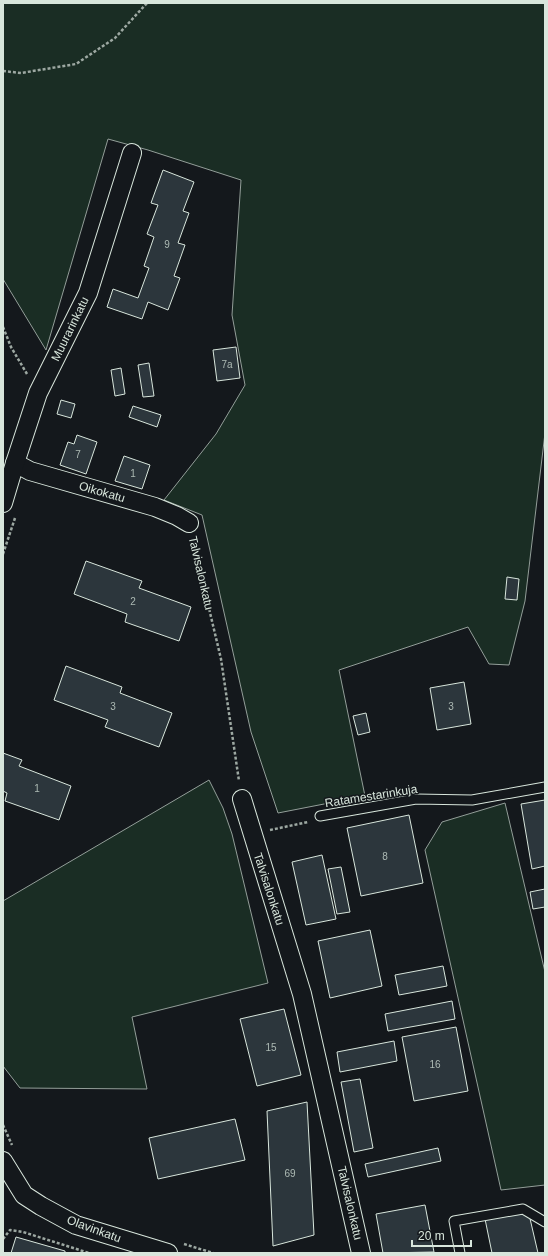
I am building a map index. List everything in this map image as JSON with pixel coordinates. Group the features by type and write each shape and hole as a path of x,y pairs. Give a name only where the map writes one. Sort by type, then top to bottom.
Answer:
{"street":[{"name":"Muurarinkatu","path":"3,504 38,393 88,293 132,153"},
{"name":"Oikokatu","path":"15,463 30,471 155,507 177,516 189,523"},
{"name":"Talvisalonkatu","path":"242,799 302,994 361,1253"},
{"name":"Olavinkatu","path":"8,1167 24,1195 76,1225 175,1248"}],"lane":[{"name":"Ratamestarinkuja","path":"320,816 416,798 472,800 545,787"},
{"path":"460,1253 454,1221 522,1209 545,1222"}],"path":[{"path":"3,71 20,73 76,64 115,38 147,3"},
{"path":"3,327 11,347 38,393"},
{"name":"Talvisalonkatu","path":"189,523 221,659 242,799"},
{"path":"252,834 298,823"},
{"path":"3,1125 8,1167"},
{"path":"3,1239 10,1230 23,1232 89,1253"},
{"path":"175,1248 212,1253"}],"green space":[{"path":"3,3 545,3 545,433 525,601 509,665 489,664 468,627 339,670 365,796 278,813 251,732 202,515 164,500 216,434 245,385 232,315 241,180 148,150 108,139 46,350 3,279"},
{"path":"209,780 223,808 232,834 268,983 132,1017 147,1089 20,1088 3,1066 3,901"},
{"path":"505,803 545,972 545,1185 501,1190 425,850 442,822"}],"building":[{"path":"163,170 194,182 183,211 189,213 178,243 185,245 174,276 180,278 168,310 148,302 142,319 107,307 113,289 138,298 149,268 144,266 154,237 147,234 158,205 151,203"},
{"path":"236,347 240,378 217,381 213,350"},
{"path":"149,363 154,396 143,397 138,365"},
{"path":"121,368 125,394 115,396 111,370"},
{"path":"61,400 75,404 71,418 57,414"},
{"path":"133,406 161,415 157,427 129,417"},
{"path":"77,435 97,442 86,474 60,465 68,442 74,444"},
{"path":"124,456 150,465 142,489 115,481"},
{"path":"86,561 142,581 139,588 191,607 179,641 125,622 127,614 74,594"},
{"path":"507,577 519,579 517,600 505,599"},
{"path":"66,666 122,687 120,693 172,713 159,747 105,727 108,720 54,700"},
{"path":"464,682 471,724 437,730 430,688"},
{"path":"366,713 370,732 358,735 353,716"},
{"path":"3,753 22,760 19,766 71,786 59,820 5,801 7,793 3,791"},
{"path":"545,800 545,866 532,869 521,804"},
{"path":"409,815 423,883 361,896 347,828"},
{"path":"322,855 336,919 306,925 292,862"},
{"path":"341,867 350,912 337,914 328,869"},
{"path":"545,889 545,907 533,909 530,892"},
{"path":"370,930 382,986 330,998 318,941"},
{"path":"443,966 447,986 399,995 395,975"},
{"path":"452,1001 455,1019 388,1031 385,1014"},
{"path":"284,1009 301,1075 257,1086 240,1019"},
{"path":"456,1027 468,1091 414,1101 402,1037"},
{"path":"394,1041 397,1061 340,1072 337,1052"},
{"path":"360,1079 373,1148 354,1152 341,1082"},
{"path":"307,1102 314,1235 273,1246 267,1111"},
{"path":"235,1119 245,1160 158,1179 149,1138"},
{"path":"438,1148 441,1161 368,1177 365,1164"},
{"path":"425,1205 434,1252 383,1253 376,1214"},
{"path":"528,1210 538,1253 492,1253 485,1219"},
{"path":"16,1237 65,1251 65,1253 11,1253"}]}
